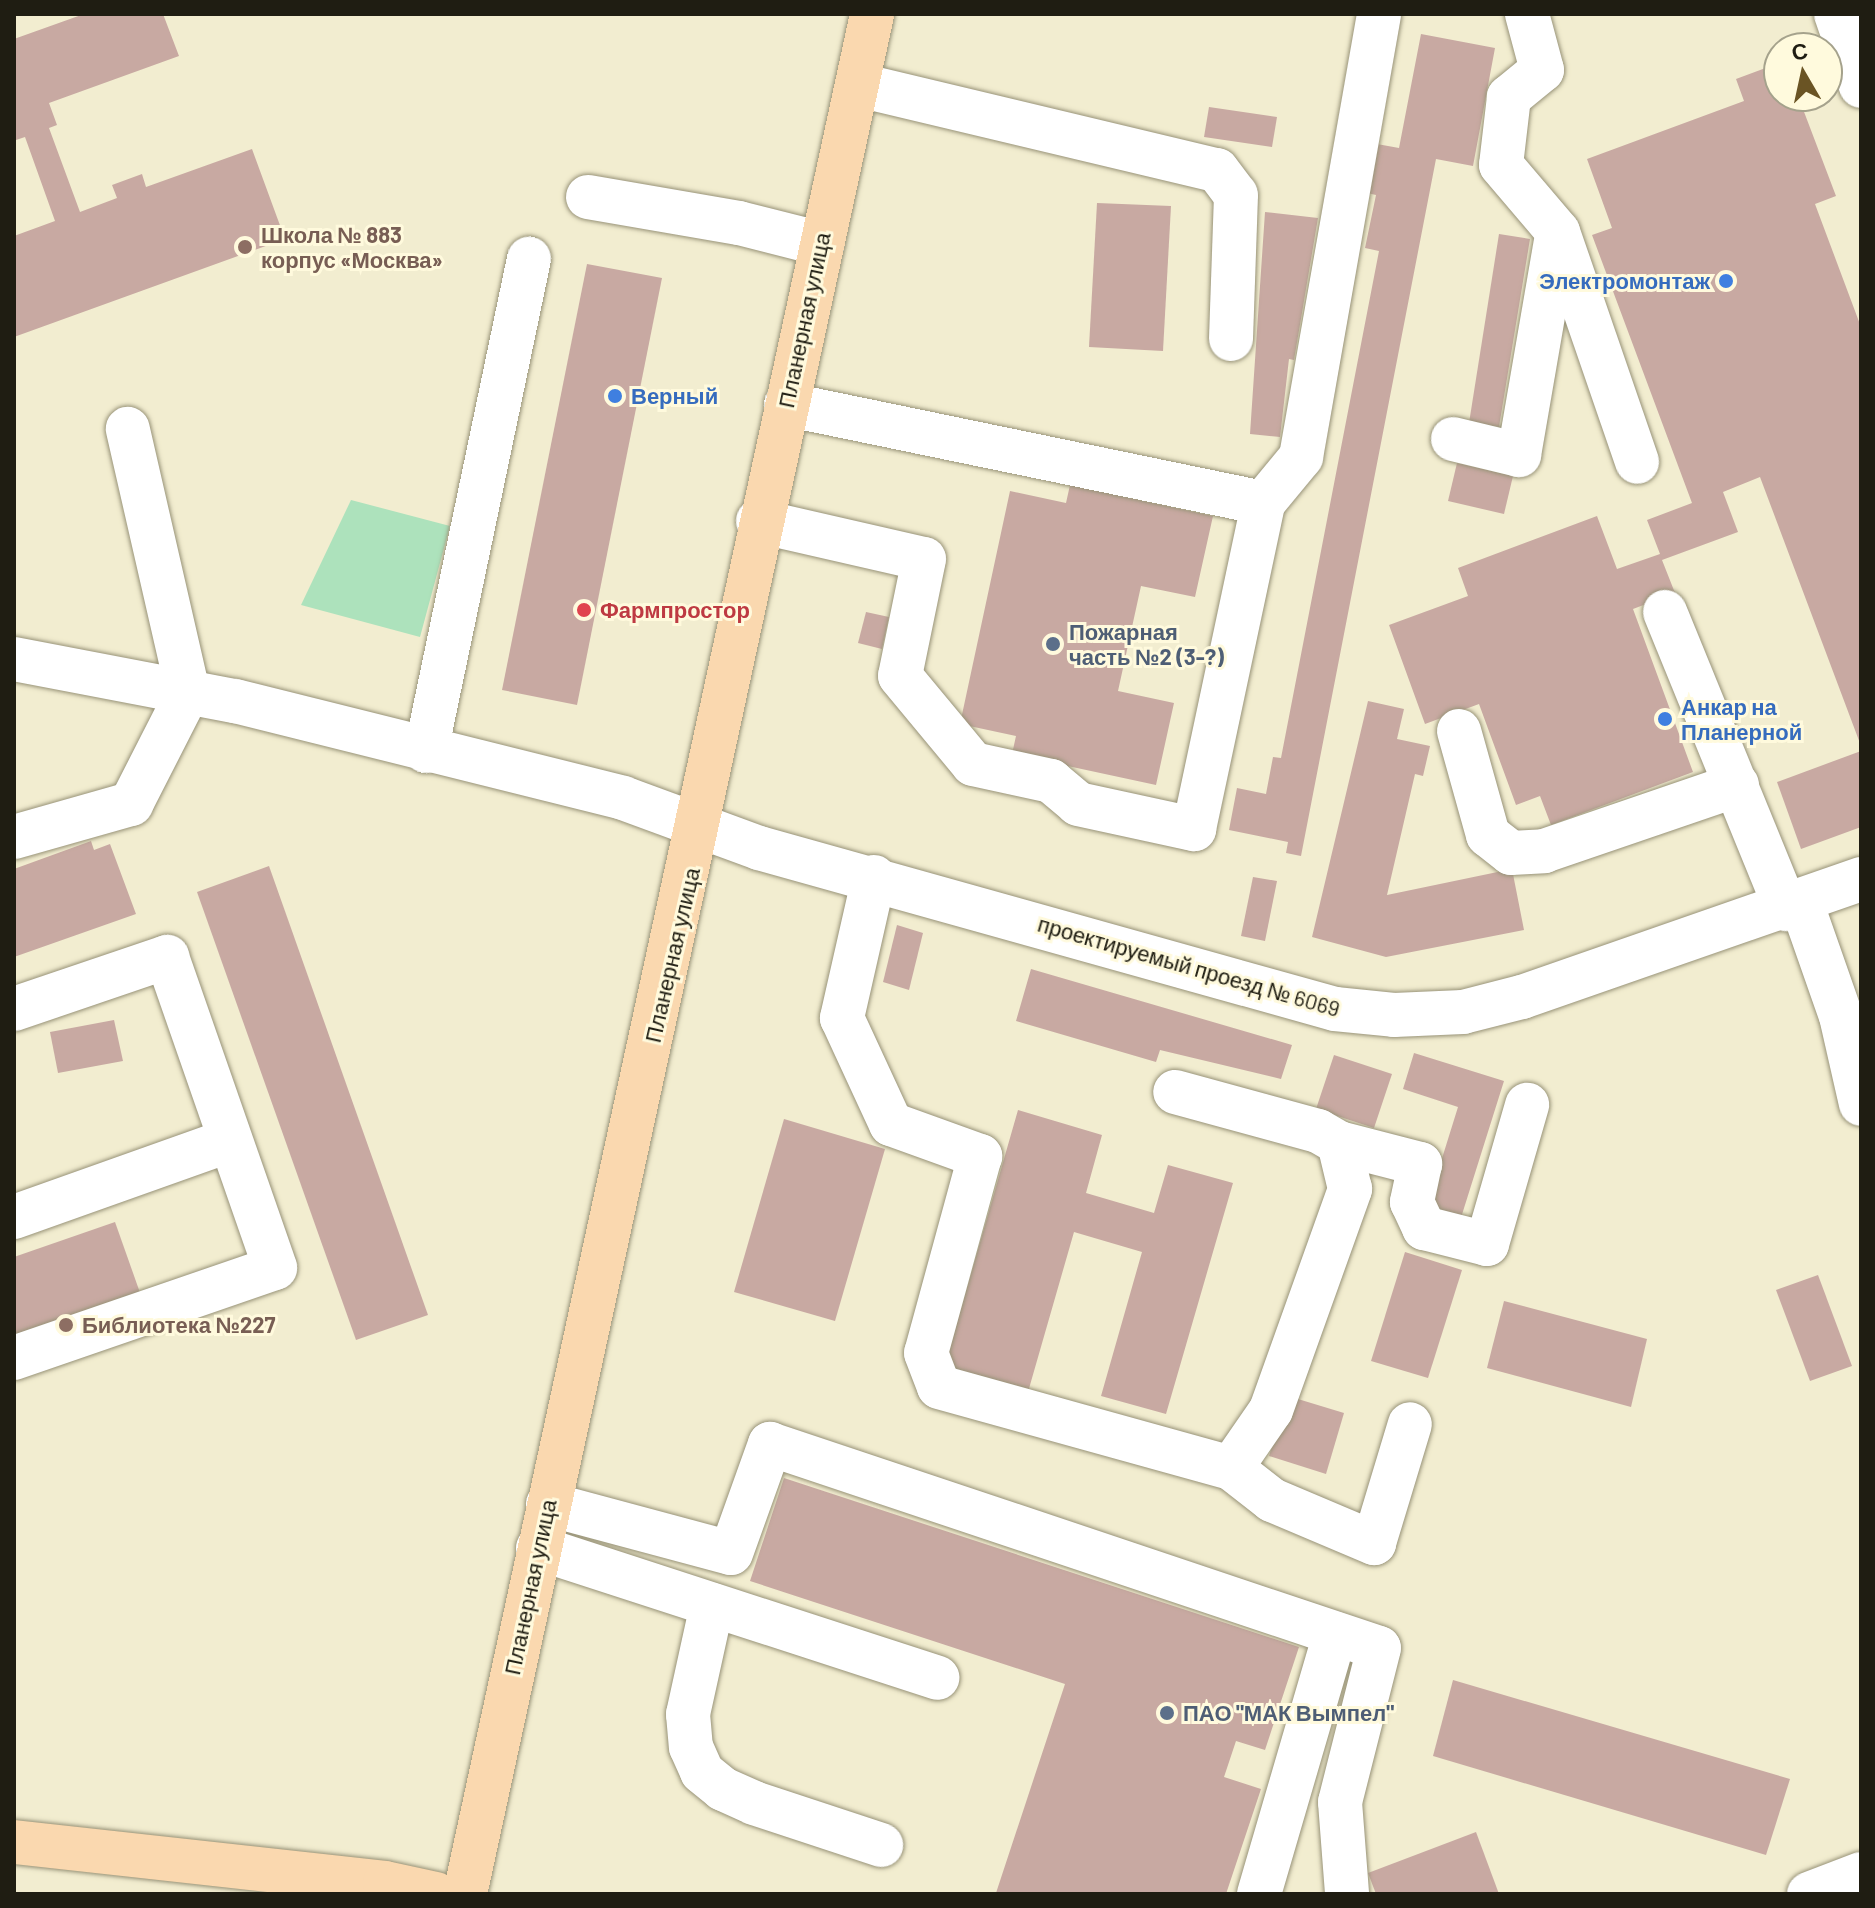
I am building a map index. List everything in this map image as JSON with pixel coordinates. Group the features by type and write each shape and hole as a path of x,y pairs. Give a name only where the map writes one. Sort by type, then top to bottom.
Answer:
{"main road":[{"name":"Планерная улица","path":"465,1894 538,1548 700,826 758,521 859,85 872,14"},
{"path":"14,1842 385,1883 436,1894"}],"street":[{"path":"758,521 924,559 900,676 973,764 1051,781 1078,804 1194,829 1263,503 1301,457 1379,14"},
{"path":"1527,14 1542,70 1509,97 1501,165 1558,232 1637,462"},
{"path":"1836,14 1861,86"},
{"path":"859,85 1217,170 1236,195 1231,339"},
{"path":"588,197 739,223 822,244"},
{"path":"1453,439 1519,455 1558,232"},
{"path":"426,751 529,259"},
{"path":"786,404 1263,503"},
{"path":"14,837 131,804 188,692 128,429"},
{"path":"1665,612 1737,785 1794,905 1841,1016 1861,1104"},
{"name":"проектируемый проезд № 6069","path":"14,659 188,692 623,798 759,848 874,877 1335,1009 1394,1015 1463,1012 1522,997 1794,905 1861,879"},
{"path":"1459,731 1488,835 1511,853 1544,851 1737,785"},
{"path":"874,877 842,1018 891,1124 980,1156 926,1353 939,1387 1231,1468 1272,1500 1374,1543 1410,1424"},
{"path":"14,1009 167,957 275,1268 14,1358"},
{"path":"1175,1092 1282,1119 1339,1143 1420,1164 1412,1202 1424,1228 1487,1244 1527,1105"},
{"path":"14,1217 230,1140"},
{"path":"1231,1468 1271,1410 1350,1189 1339,1143"},
{"path":"548,1504 731,1553 770,1444 1379,1648 1340,1802 1347,1894"},
{"path":"538,1548 937,1678"},
{"path":"712,1605 688,1714 691,1747 702,1772 754,1803 881,1845"},
{"path":"1259,1894 1335,1634"},
{"path":"1809,1894 1861,1874"}],"green space":[{"path":"351,500 450,526 420,637 301,605"}],"building":[{"path":"84,14 163,14 179,56 49,103 57,125 49,128 80,212 117,198 112,185 142,174 146,187 252,149 285,239 14,337 14,236 55,221 25,137 16,140 14,135 14,39"},
{"path":"1421,34 1495,48 1473,166 1436,159 1301,856 1286,853 1288,842 1229,830 1237,788 1266,794 1273,757 1281,758 1379,251 1365,248 1376,195 1367,193 1377,144 1399,148"},
{"path":"1763,69 1763,112 1804,112 1836,196 1815,204 1861,327 1861,746 1760,477 1723,492 1738,532 1662,560 1675,593 1633,609 1693,772 1551,825 1540,796 1516,805 1479,704 1425,724 1389,625 1468,596 1458,568 1597,516 1617,569 1660,554 1647,520 1692,503 1592,235 1612,228 1587,159 1744,101 1736,79"},
{"path":"1209,107 1277,117 1272,147 1204,137"},
{"path":"1097,203 1171,206 1163,351 1089,347"},
{"path":"1265,212 1318,218 1294,360 1289,359 1280,437 1250,434"},
{"path":"1499,234 1530,239 1499,427 1469,423"},
{"path":"587,264 662,278 577,705 502,690"},
{"path":"1457,463 1513,476 1504,514 1448,501"},
{"name":"Пожарная часть №2 (3-?)","path":"1070,485 1213,516 1195,597 1141,586 1118,691 1174,703 1156,785 1012,754 1016,736 960,724 1010,491 1066,503"},
{"path":"866,612 889,617 882,649 858,643"},
{"path":"1368,701 1404,709 1397,739 1430,746 1423,776 1415,774 1387,895 1512,869 1524,930 1386,957 1312,937"},
{"path":"1861,751 1861,827 1801,849 1777,782"},
{"path":"91,841 94,850 110,844 136,914 14,957 14,869"},
{"path":"269,866 428,1315 356,1340 197,892"},
{"path":"1253,877 1277,881 1265,941 1241,936"},
{"path":"897,925 923,933 909,990 883,982"},
{"path":"1031,969 1292,1045 1281,1079 1160,1050 1156,1062 1016,1021"},
{"path":"114,1020 123,1061 58,1073 50,1032"},
{"path":"1414,1053 1504,1081 1459,1224 1425,1213 1458,1107 1403,1089"},
{"path":"1334,1055 1392,1074 1374,1128 1316,1109"},
{"path":"1018,1110 1102,1135 1086,1193 1154,1213 1168,1165 1233,1183 1166,1414 1101,1396 1142,1252 1074,1232 1028,1392 944,1368"},
{"path":"784,1119 885,1149 835,1321 734,1292"},
{"path":"115,1222 144,1304 14,1349 14,1257"},
{"path":"1405,1252 1462,1270 1428,1378 1371,1361"},
{"path":"1818,1275 1852,1366 1810,1381 1776,1290"},
{"path":"1504,1301 1647,1339 1631,1407 1487,1368"},
{"path":"1288,1396 1344,1413 1326,1474 1269,1456"},
{"name":"ПАО \"МАК Вымпел\"","path":"784,1478 1299,1647 1265,1750 1236,1741 1224,1777 1261,1789 1226,1894 996,1893 1065,1684 750,1581"},
{"path":"1453,1680 1790,1779 1766,1855 1433,1756"},
{"path":"1476,1832 1499,1894 1376,1894 1368,1873"}],"place":[{"name":"Школа № 883 корпус «Москва»","path":"245,247"},
{"name":"Электромонтаж","path":"1726,281"},
{"name":"Верный","path":"615,396"},
{"name":"Фармпростор","path":"584,610"},
{"name":"Пожарная часть №2 (3-?)","path":"1053,644"},
{"name":"Анкар на Планерной","path":"1665,719"},
{"name":"Библиотека №227","path":"66,1325"},
{"name":"ПАО \"МАК Вымпел\"","path":"1167,1713"}]}
